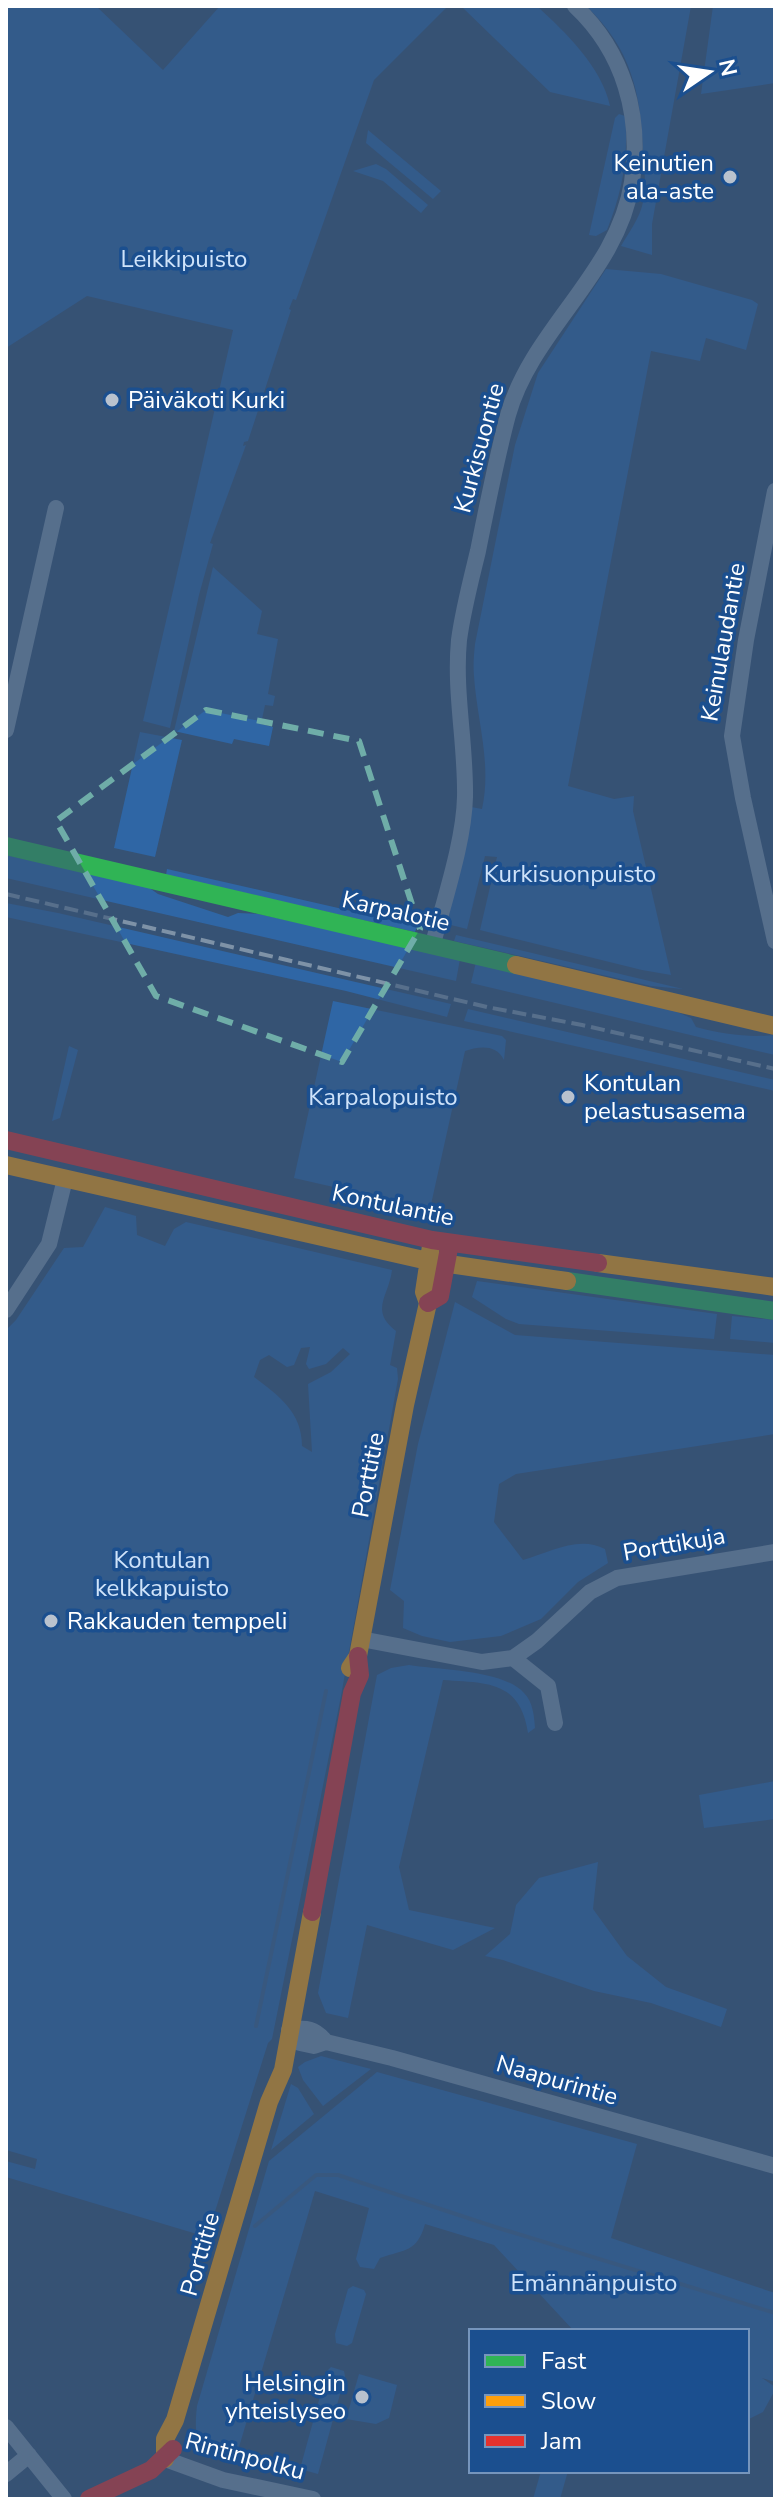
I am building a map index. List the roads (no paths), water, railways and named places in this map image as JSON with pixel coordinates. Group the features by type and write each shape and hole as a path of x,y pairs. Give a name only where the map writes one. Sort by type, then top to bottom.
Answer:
{"street":[{"name":"Kurkisuontie","path":"433,944 461,830 465,801 458,680 459,639 509,413 530,363 600,263 620,223 632,184 634,119 624,79 609,48 575,6"},
{"name":"Keinulaudantie","path":"775,491 744,653 732,736 775,941"},
{"path":"6,730 56,508"},
{"name":"Karpalotie","path":"6,846 775,1026"},
{"name":"Kontulantie","path":"6,1140 441,1241 775,1287"},
{"name":"Kontulantie","path":"6,1165 438,1263 775,1311"},
{"path":"6,1310 49,1244 65,1179"},
{"name":"Porttitie","path":"165,2459 173,2450 175,2420 269,2102 283,2070 352,1693 359,1683 362,1667 360,1647 405,1405 428,1303 440,1296 438,1263 441,1241"},
{"name":"Porttikuja","path":"513,1658 603,1583 636,1573 775,1552"},
{"path":"360,1647 482,1662 513,1658 548,1686 555,1723"},
{"name":"Naapurintie","path":"288,2035 300,2043 314,2046 326,2042 421,2066 775,2166"},
{"path":"6,2427 64,2499"},
{"path":"6,2474 29,2455"},
{"path":"89,2499 151,2470 165,2459"},
{"name":"Rintinpolku","path":"165,2459 223,2480 313,2499"},
{"path":"106,2499 121,2484"}],"waterway":[{"path":"256,2026 326,1691"},
{"path":"255,2226 316,2175 338,2175 775,2313"}],"railway":[{"path":"6,894 487,1007 775,1069"}],"place":[{"name":"Keinutien ala-aste","path":"730,177"},
{"name":"Päiväkoti Kurki","path":"112,400"},
{"name":"Kontulan pelastusasema","path":"568,1097"},
{"name":"Rakkauden temppeli","path":"51,1621"},
{"name":"Helsingin yhteislyseo","path":"362,2397"}],"park label":[{"name":"Leikkipuisto","path":"184,259"},
{"name":"Kurkisuonpuisto","path":"570,874"},
{"name":"Karpalopuisto","path":"383,1097"},
{"name":"Kontulan kelkkapuisto","path":"162,1574"},
{"name":"Emännänpuisto","path":"594,2283"}]}
